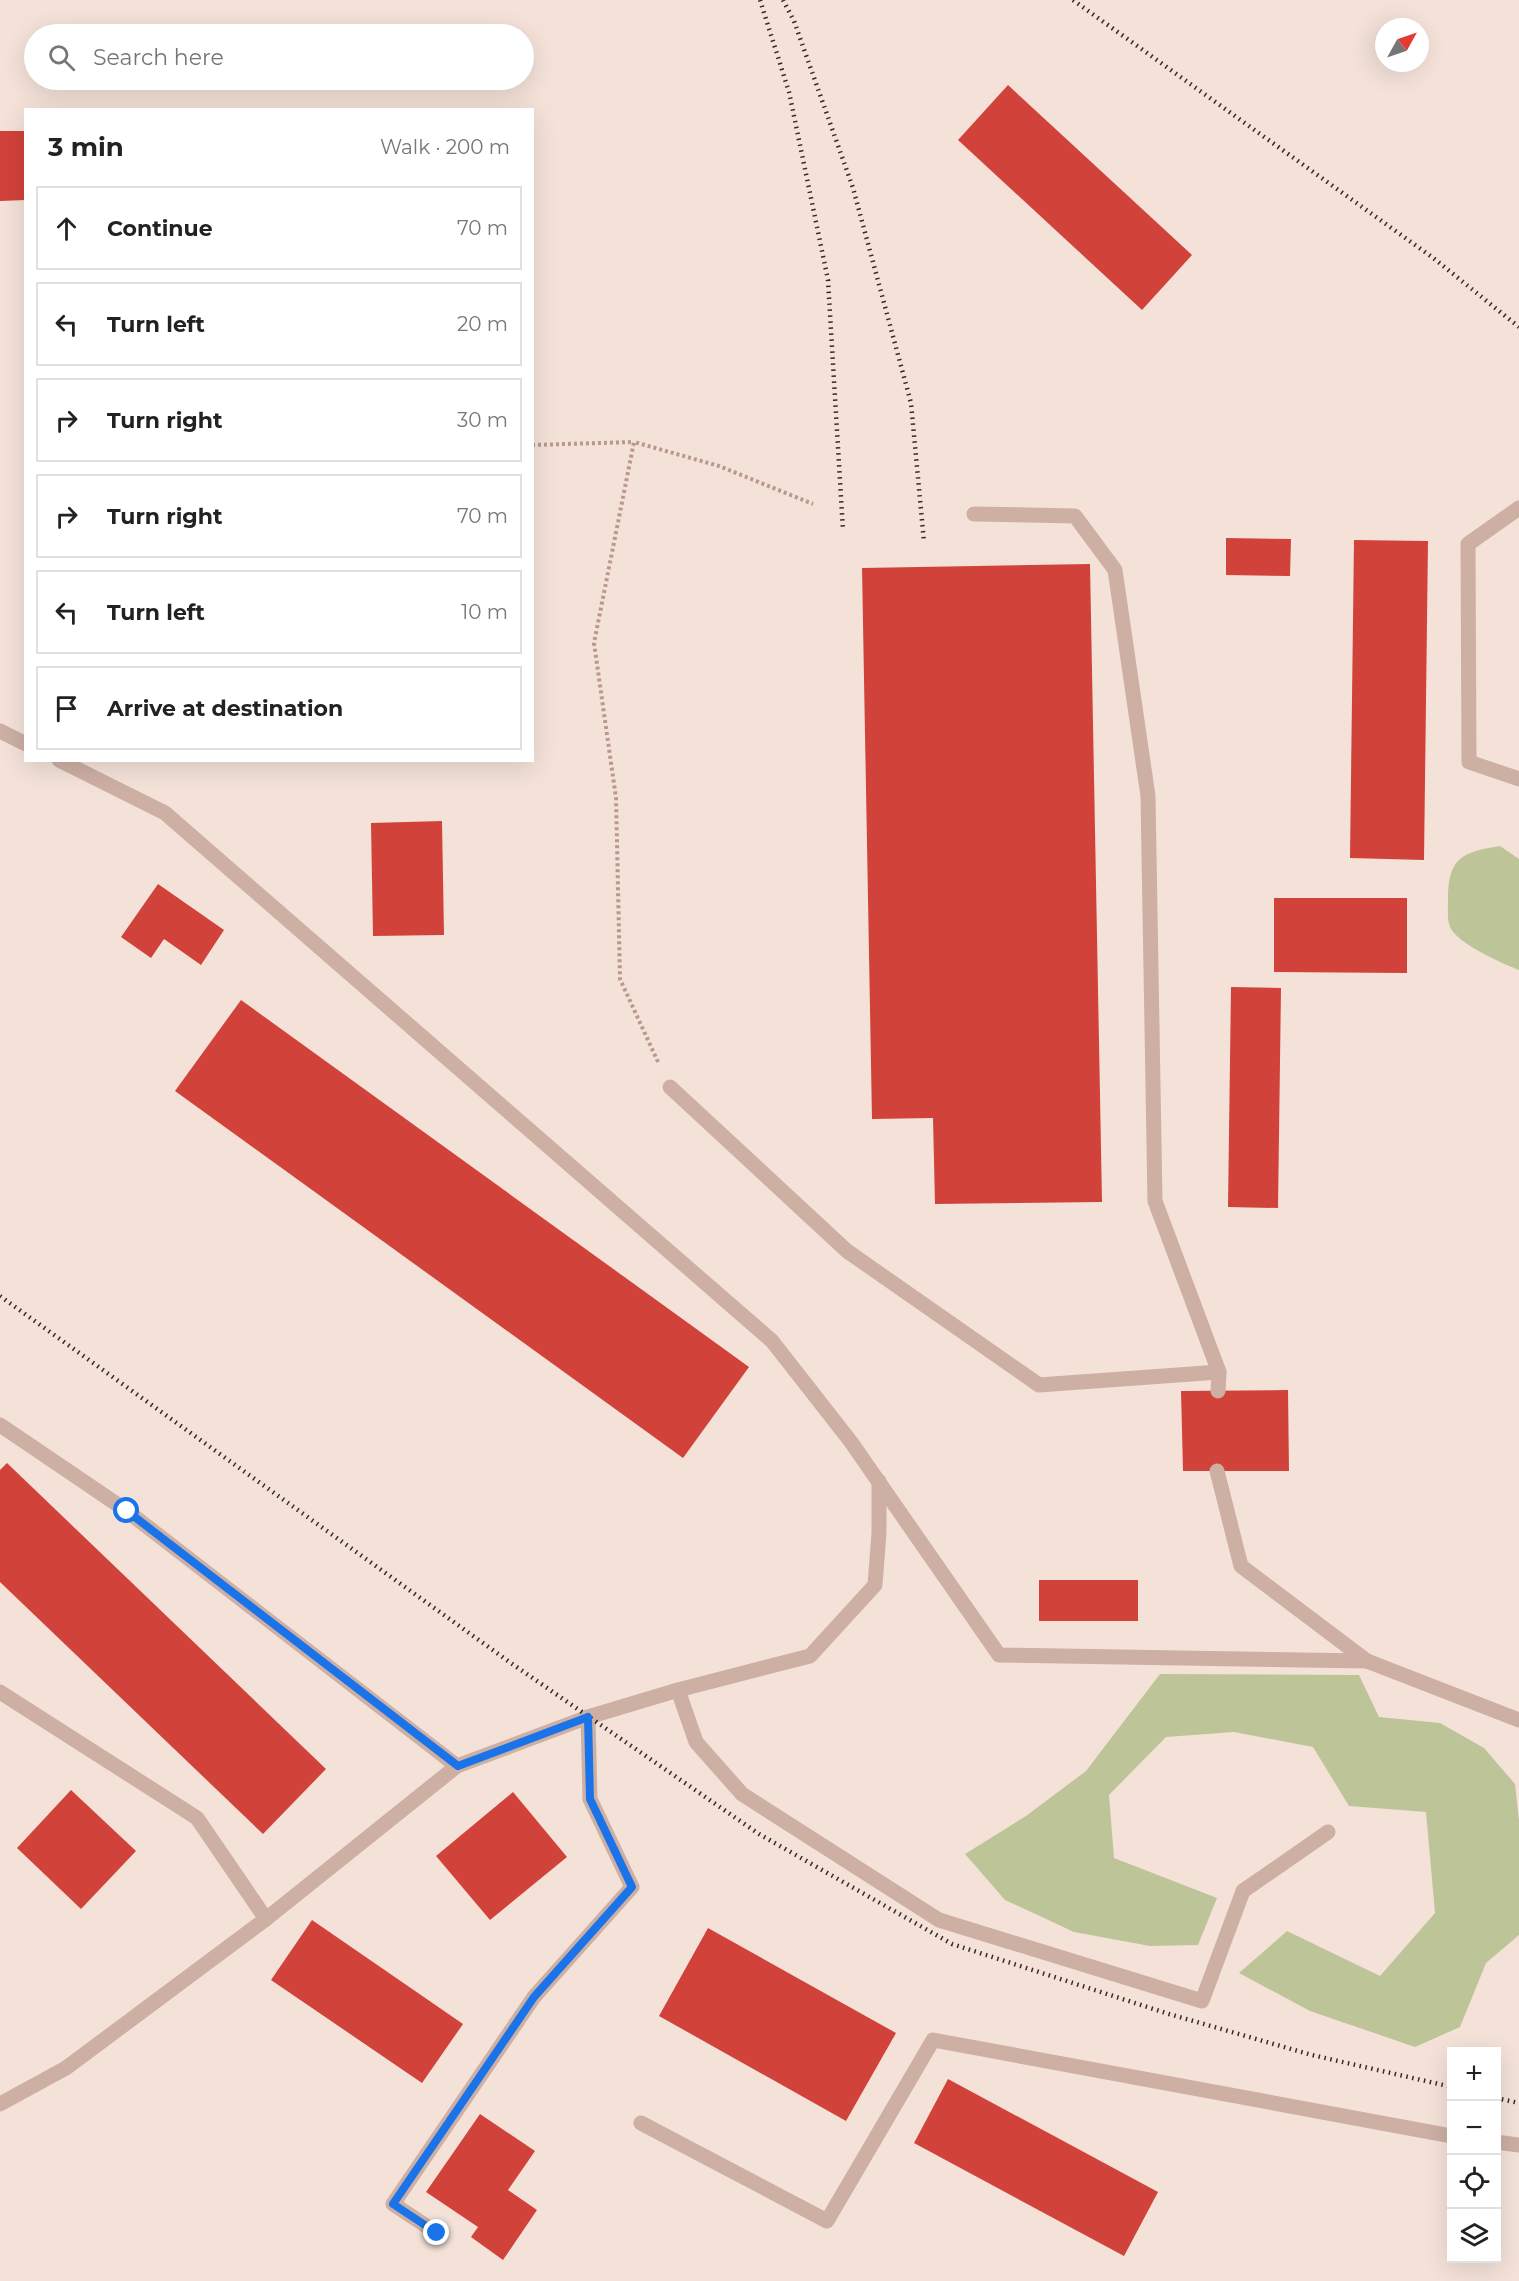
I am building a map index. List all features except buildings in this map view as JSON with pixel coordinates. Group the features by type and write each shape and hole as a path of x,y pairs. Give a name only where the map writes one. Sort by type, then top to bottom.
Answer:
{"lane":[{"path":"1519,508 1468,544 1469,762 1519,779"},
{"path":"974,514 1075,516 1115,570 1148,796 1155,1201 1219,1372 1218,1391"},
{"path":"0,731 24,743"},
{"path":"63,762 165,813 772,1341 851,1442 999,1655 1367,1661"},
{"path":"670,1087 847,1251 1039,1385 1219,1372"},
{"path":"0,1425 127,1511 458,1766"},
{"path":"1217,1471 1241,1566 1367,1661 1519,1720"},
{"path":"0,2103 66,2068 266,1918 458,1766 588,1717 678,1690 810,1656 875,1585 879,1533 879,1481"},
{"path":"678,1690 696,1742 742,1794 939,1920 1202,2001 1243,1891 1328,1832"},
{"path":"0,1692 197,1818 266,1918"},
{"path":"437,2233 393,2204 534,1997 632,1887 590,1799 588,1717"},
{"path":"641,2123 828,2221 933,2040 1447,2135"},
{"path":"1501,2143 1519,2145"}],"path":[{"path":"534,445 634,442 719,466 813,504"},
{"path":"634,442 594,643 616,798 620,979 670,1087"}],"green space":[{"path":"1500,846 1519,859 1519,970 1491,958 1462,940 1450,927 1448,921 1449,885 1454,866 1460,859 1476,851"},
{"path":"1160,1674 1359,1675 1379,1717 1440,1723 1484,1748 1515,1784 1519,1820 1519,1935 1486,1963 1460,2027 1415,2047 1310,2011 1239,1973 1287,1931 1380,1976 1435,1913 1426,1812 1349,1806 1313,1747 1234,1732 1166,1737 1109,1795 1114,1858 1217,1898 1198,1945 1150,1946 1074,1932 1005,1900 965,1854 1026,1816 1086,1771"}],"railway":[{"path":"760,0 789,92 828,280 843,531"},
{"path":"783,0 794,21 853,188 911,403 924,542"},
{"path":"1073,0 1432,257 1519,327"},
{"path":"0,1296 508,1661 759,1834 952,1944 1169,2014 1312,2055 1447,2086"},
{"path":"1501,2099 1519,2103"}],"route":[{"path":"127,1511 458,1766 588,1717 590,1799 632,1887 534,1997 393,2204 437,2233"}]}
